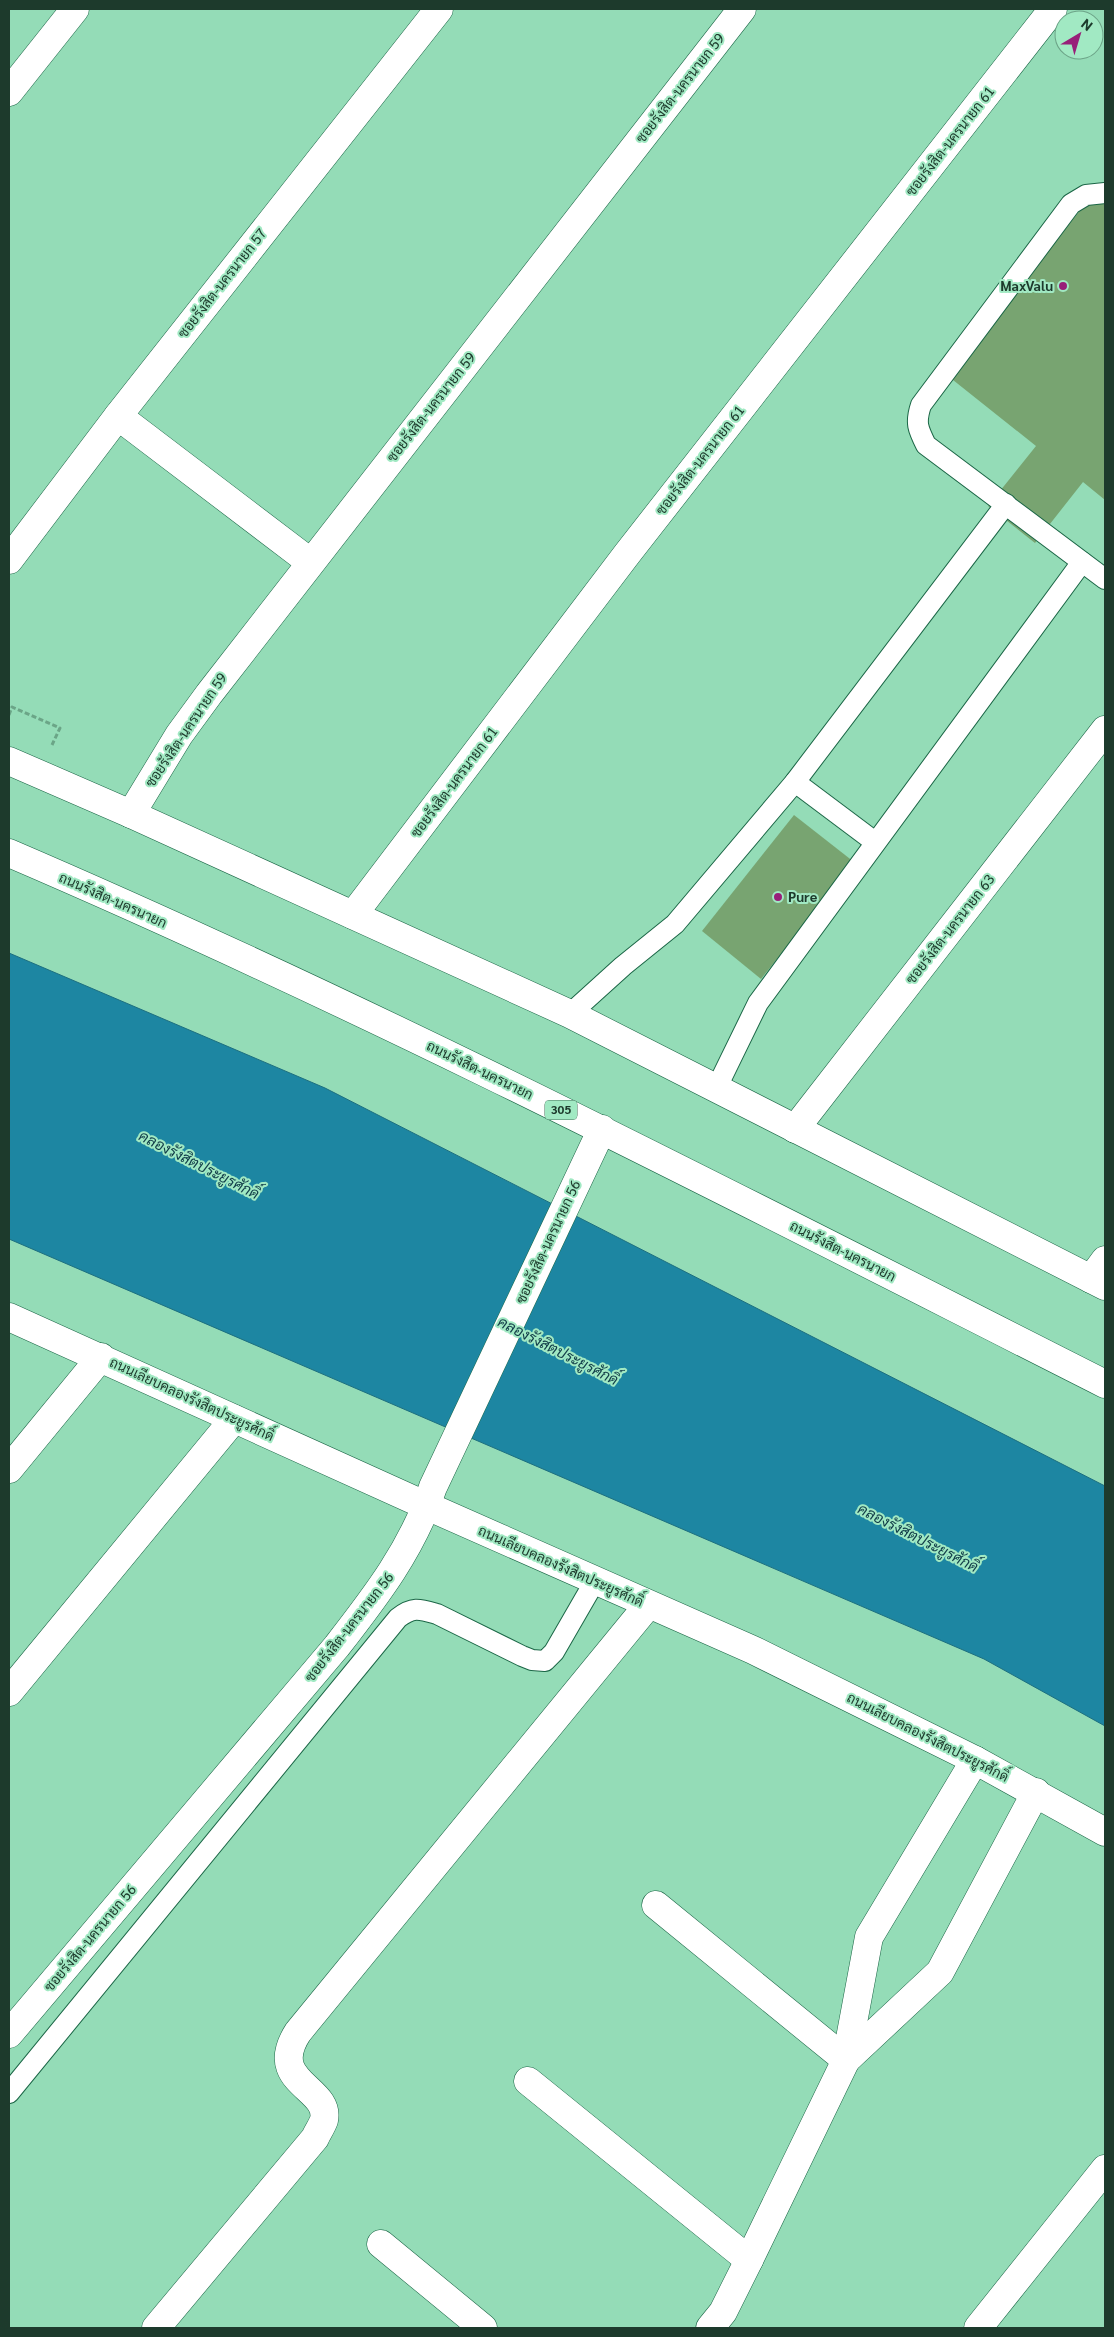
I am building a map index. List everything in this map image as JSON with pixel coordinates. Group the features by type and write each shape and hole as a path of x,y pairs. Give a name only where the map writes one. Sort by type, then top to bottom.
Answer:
{"street":[{"path":"9,92 75,9"},
{"name":"ซอยรังสิต-นครนายก 57","path":"9,560 118,416 439,9"},
{"name":"ซอยรังสิต-นครนายก 59","path":"131,814 179,735 208,694 742,9"},
{"name":"ซอยรังสิต-นครนายก 61","path":"353,915 627,554 1053,9"},
{"path":"118,416 310,562"},
{"name":"ซอยรังสิต-นครนายก 63","path":"795,1129 1105,730"},
{"path":"9,761 131,814 570,1014 717,1087 795,1129 1101,1275"},
{"name":"ถนนรังสิต-นครนายก","path":"9,853 354,1009 602,1129 1105,1384"},
{"name":"ซอยรังสิต-นครนายก 56","path":"9,2034 337,1646 386,1584 407,1548 572,1189 602,1129"},
{"name":"ถนนเลียบคลองรังสิตประยูรศักดิ์","path":"9,1317 101,1357 234,1419 430,1496 595,1581 753,1650 975,1760 1036,1792 1105,1832"},
{"path":"9,1469 101,1357"},
{"path":"9,1692 234,1419"},
{"path":"156,2328 315,2138 324,2120 323,2110 318,2099 296,2078 288,2062 289,2046 298,2032 648,1604"},
{"path":"710,2328 722,2312 749,2260 846,2060 870,1937 975,1760"},
{"path":"846,2060 940,1972 1036,1792"},
{"path":"656,1905 846,2060"},
{"path":"528,2081 749,2260"},
{"path":"978,2328 1105,2169"},
{"path":"381,2244 483,2328"}],"lane":[{"path":"1105,194 1086,195 1072,204 921,405 916,418 918,429 926,445 1105,579"},
{"path":"570,1014 623,966 675,924 795,782 1006,504"},
{"path":"717,1087 758,1004 1082,562"},
{"path":"795,782 875,842"},
{"path":"9,2093 398,1618 408,1610 425,1610 437,1614 522,1656 532,1660 545,1660 554,1652 595,1581"}],"path":[{"path":"9,715 12,707 60,728 38,773"}],"water":[{"name":"คลองรังสิตประยูรศักดิ์","path":"9,953 325,1088 1105,1486 1105,1726 984,1659 9,1239"}],"building":[{"name":"MaxValu","path":"1097,189 1105,195 1105,500 1083,482 1035,543 988,506 1036,446 948,376"},
{"name":"Pure","path":"794,815 854,862 761,979 702,931"}],"place":[{"name":"MaxValu","path":"1063,286"},
{"name":"Pure","path":"778,897"}]}
